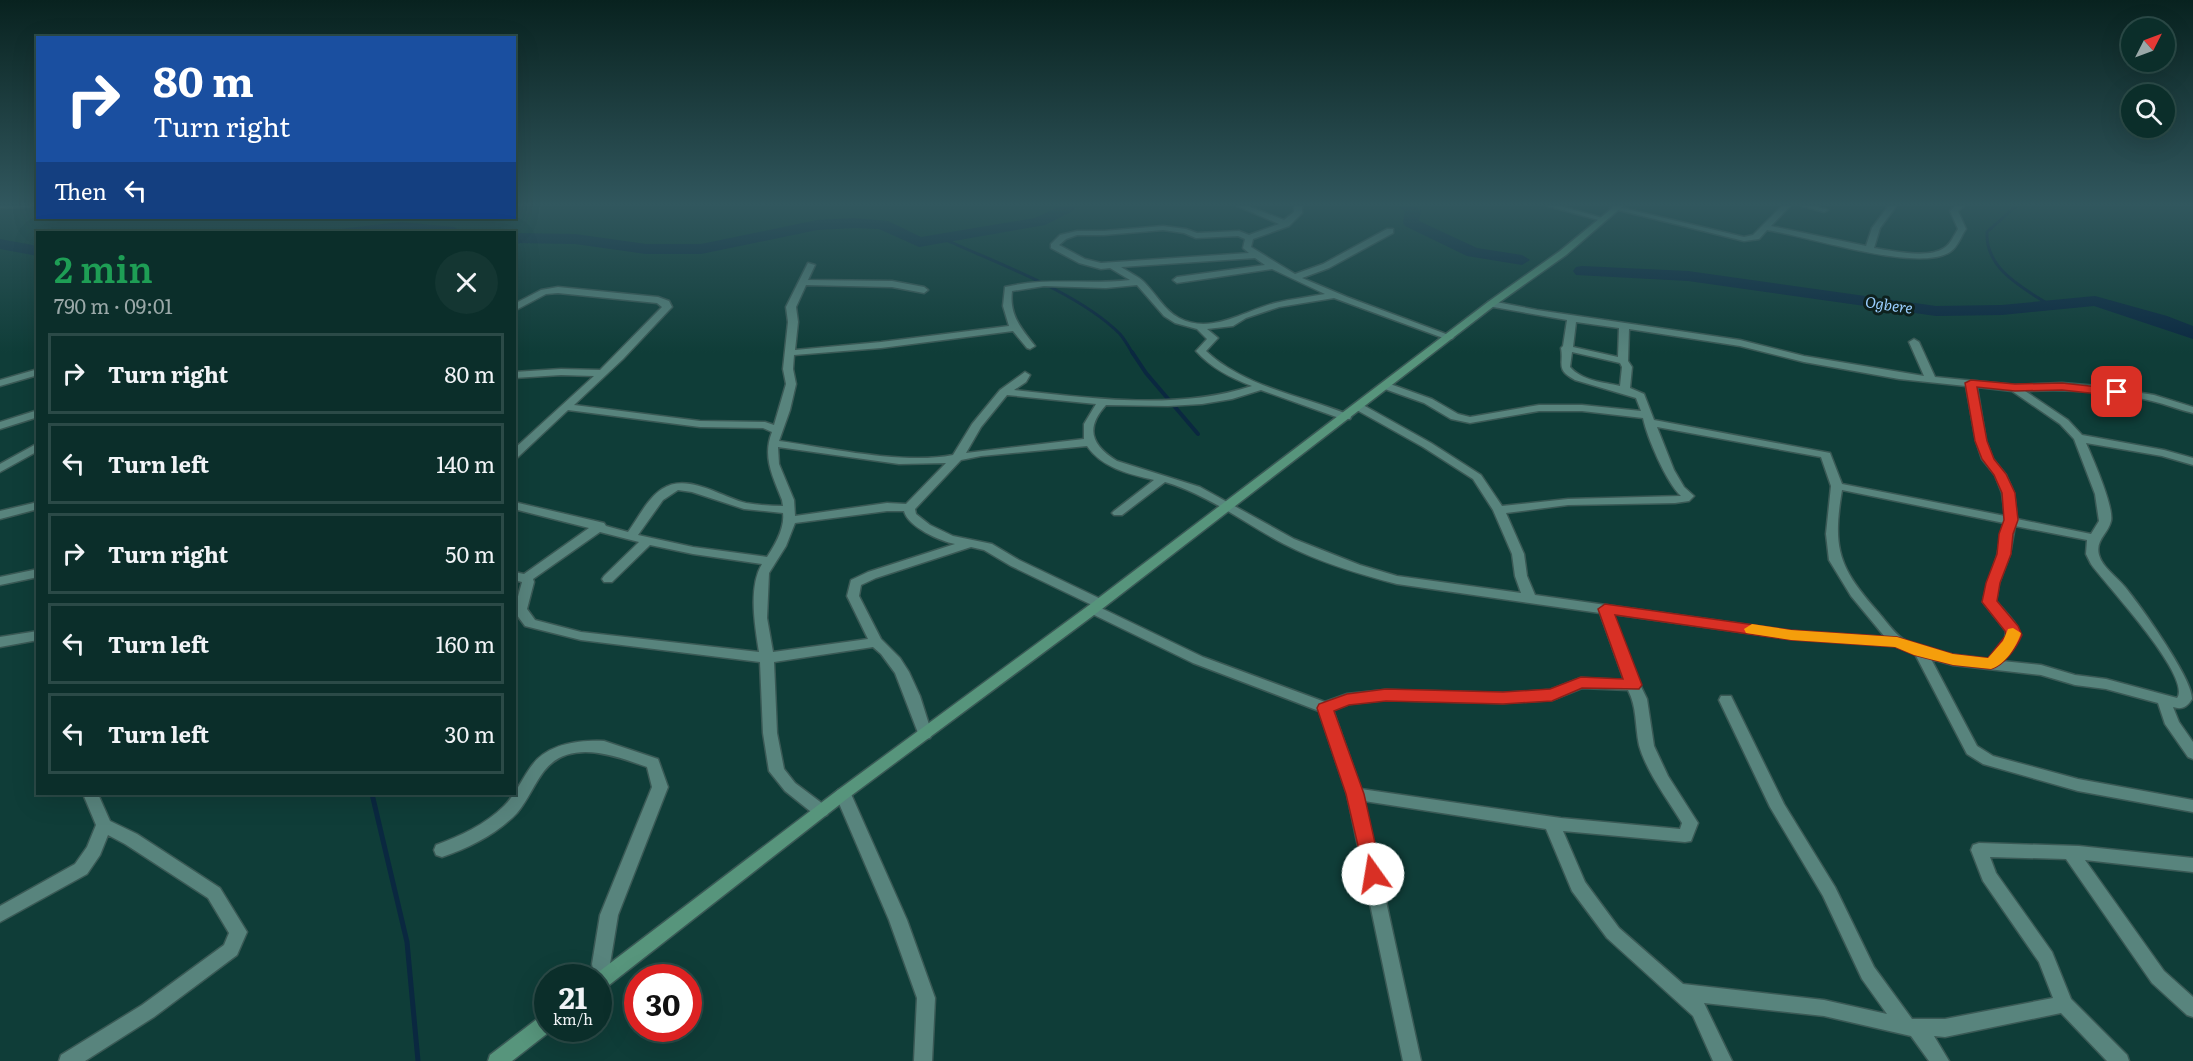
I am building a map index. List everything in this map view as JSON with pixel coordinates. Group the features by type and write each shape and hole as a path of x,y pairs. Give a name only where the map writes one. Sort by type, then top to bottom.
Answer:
{"main road":[{"path":"612,973 843,794 1096,607 1346,417 1491,303 1561,255"},
{"path":"497,1061 534,1033"}],"street":[{"path":"1070,255 1082,261 1113,266 1256,255 1273,266 1337,295 1449,337"},
{"path":"1296,277 1326,266 1347,255"},
{"path":"1903,255 1938,255"},
{"path":"811,265 791,307 793,322 788,369 791,384 773,444 773,465 788,500 790,515 780,546 763,573 760,618 767,658 770,733 777,771 790,788 821,812"},
{"path":"1113,266 1139,282 1167,314 1178,321 1200,327 1230,324 1244,316 1278,305 1337,295"},
{"path":"1177,280 1273,266"},
{"path":"802,282 892,284 924,290"},
{"path":"1030,346 1014,328 1009,310 1008,289 1019,285 1070,283 1105,285 1139,282"},
{"path":"516,307 544,292 558,290 658,300 666,303 667,307 603,373 516,453"},
{"path":"1491,303 1572,318 1722,340 1857,369 2015,388 2062,386 2098,389 2154,398 2193,410"},
{"path":"1499,510 1568,502 1685,499 1688,496 1680,489 1668,470 1640,396 1625,388 1574,378 1565,368 1572,318"},
{"path":"1623,361 1624,326"},
{"path":"1200,327 1213,338 1202,349 1205,357 1214,364 1260,387 1346,417"},
{"path":"789,353 881,345 1014,328"},
{"path":"1914,342 1931,379"},
{"path":"1566,348 1623,361 1628,367 1625,388"},
{"path":"516,375 561,372 603,373"},
{"path":"0,383 36,373"},
{"path":"631,536 662,495 672,488 679,487 711,493 738,504 790,515 887,507 909,508 956,460 976,426 1004,392 1022,380 1025,375"},
{"path":"1971,383 1981,441 1988,459 2000,474 2008,493 2011,520 2006,534 2004,554 1993,583 1989,602 2013,630 2014,635 2011,643 1991,664"},
{"path":"1386,386 1428,401 1461,419 1470,420 1539,408 1582,408 1648,418 1826,455 1837,486 1832,506 1834,558 1849,586 1897,642"},
{"path":"1004,392 1104,401 1148,402 1228,398 1260,387"},
{"path":"1104,401 1090,416 1088,429 1090,442 1101,456 1126,468 1182,484 1228,505 1252,522 1292,543 1343,565 1397,580 1530,599 1791,635 1897,642 1953,660 2041,670 2180,704 2190,688 2154,632 2097,564 2092,554 2094,538 2104,521 2101,494 2079,438 2064,422 2015,388"},
{"path":"566,407 700,424 765,425 776,430"},
{"path":"1359,407 1477,477 1499,510 1518,554 1521,576 1530,599"},
{"path":"0,426 36,414"},
{"path":"2079,438 2164,453 2193,462"},
{"path":"773,444 899,461 956,460 981,453 1090,442"},
{"path":"0,469 36,447"},
{"path":"1118,513 1162,479"},
{"path":"1837,486 1935,508 2011,520 2094,538"},
{"path":"516,505 600,526 647,541 710,554 770,561"},
{"path":"0,515 36,506"},
{"path":"909,508 910,515 926,528 968,544 988,547 1198,660 1325,708 1347,699 1386,695 1503,698 1552,695 1581,683 1634,685"},
{"path":"600,526 520,577 528,582 517,608 530,623 581,636 767,658 876,642"},
{"path":"608,579 647,541"},
{"path":"925,734 909,683 890,652 876,642 852,596 855,583 872,574 968,544"},
{"path":"0,581 36,573"},
{"path":"1355,794 1552,824 1685,836 1690,823 1662,778 1647,746 1640,699 1605,609"},
{"path":"0,642 36,635"},
{"path":"1920,651 1972,750 1988,760 2078,785 2193,806"},
{"path":"1726,700 1778,807 1829,892 1868,973 1940,1061"},
{"path":"2164,701 2172,724 2193,753"},
{"path":"1325,708 1355,794 1412,1061"},
{"path":"442,850 472,838 496,823 511,810 543,762 554,753 571,749 604,747 652,763 660,787 609,915 602,964"},
{"path":"843,794 898,920 926,998 923,1061"},
{"path":"68,1061 147,1011 231,950 238,932 214,893 131,839 104,825 91,795"},
{"path":"1552,824 1578,886 1613,933 1699,1010 1723,1061"},
{"path":"0,915 81,869 94,850 104,825"},
{"path":"2120,1061 2064,1004 2046,958 1989,876 1979,850 2071,853 2193,865"},
{"path":"2071,853 2158,977 2193,1009"},
{"path":"1679,992 1824,1008 1911,1027 1945,1028 2064,1004"}],"waterway":[{"path":"979,255 1037,280 1082,305 1120,334 1133,354"},
{"name":"Ogbere","path":"1488,255 1522,260"},
{"path":"1991,255 1998,266 2016,283 2048,304"},
{"name":"Ogbere","path":"1582,271 1688,276 1936,311 2002,310 2095,301 2160,320 2193,333"},
{"path":"1132,352 1146,373 1198,434"},
{"path":"372,795 407,942 418,1061"}],"slow traffic":[{"path":"1752,629 1791,635 1897,642 1953,660 1991,664 2011,643 2013,633"}],"route":[{"path":"1373,874 1355,794 1325,708 1347,699 1386,695 1503,698 1552,695 1581,683 1634,685 1625,668 1605,609 1791,635 1897,642 1953,660 1991,664 2011,643 2014,635 2008,623 1996,613 1989,602 1993,583 2004,554 2006,534 2011,520 2008,493 2000,474 1988,459 1981,441 1971,383 2015,388 2062,386 2117,392"}]}
